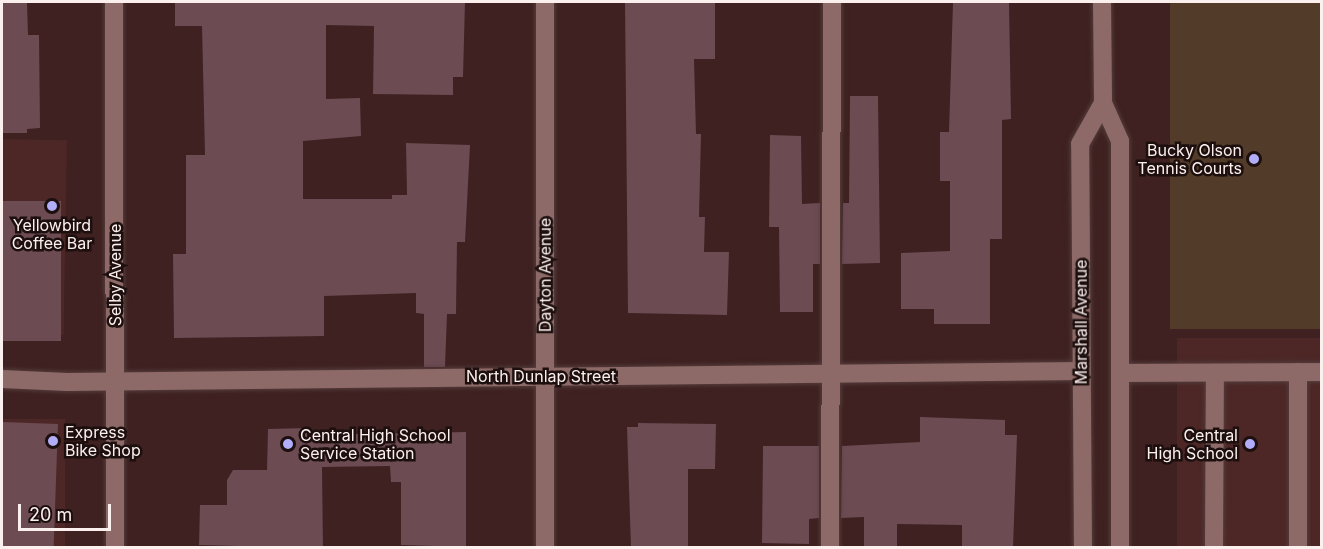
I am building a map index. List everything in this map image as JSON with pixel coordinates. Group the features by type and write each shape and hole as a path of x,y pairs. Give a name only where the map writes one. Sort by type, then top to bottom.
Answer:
{"street":[{"name":"Selby Avenue","path":"114,2 115,548"},
{"name":"Dayton Avenue","path":"544,548 545,2"},
{"path":"830,548 832,2"},
{"name":"Marshall Avenue","path":"1102,2 1103,103 1120,141 1122,373 1120,548"},
{"name":"Marshall Avenue","path":"1083,548 1080,144 1103,103"},
{"name":"North Dunlap Street","path":"2,379 116,380 1081,371"},
{"path":"1298,372 1298,548"},
{"path":"1122,373 1322,372"},
{"path":"1214,548 1215,373"}],"shaded area":[{"name":"Bucky Olson Tennis Courts","path":"1170,2 1321,2 1321,329 1170,329"},
{"path":"2,139 67,140 64,335 2,334"},
{"name":"Central High School","path":"1177,338 1321,338 1321,547 1177,547"},
{"path":"2,419 65,419 65,547 2,547"}],"building":[{"path":"2,2 27,2 28,35 39,35 40,128 27,129 27,133 2,133"},
{"path":"175,2 465,2 463,77 453,77 453,95 373,94 374,26 326,25 326,99 360,98 361,136 303,141 303,199 392,199 392,195 407,195 406,143 470,145 465,242 457,242 456,314 447,314 445,367 424,367 424,314 416,313 416,293 324,296 324,336 174,338 173,254 186,254 186,155 205,155 202,26 175,26"},
{"path":"625,2 715,2 715,59 694,59 696,134 701,134 699,217 705,217 704,252 729,252 727,315 628,313"},
{"path":"953,2 1009,2 1011,119 1002,120 1002,239 990,239 990,324 934,324 934,309 901,309 901,253 950,251 950,181 940,181 940,132 949,132"},
{"path":"850,96 878,96 880,263 842,264 843,203 849,203"},
{"path":"770,135 801,136 802,204 820,203 820,264 813,264 813,312 780,312 779,227 769,227"},
{"path":"2,201 61,201 61,341 2,341"},
{"path":"920,417 1005,420 1005,435 1017,435 1013,548 962,548 962,525 897,524 897,548 864,548 864,517 841,518 842,446 920,442"},
{"path":"2,422 58,424 54,548 2,548"},
{"path":"638,423 716,424 715,469 688,469 688,548 631,548 627,427 638,427"},
{"path":"308,428 308,435 466,432 466,547 401,545 401,482 391,482 390,466 322,467 323,548 199,545 200,505 227,505 227,480 233,470 267,470 268,429"},
{"path":"763,446 819,446 819,518 809,519 809,544 762,543"}],"place":[{"name":"Bucky Olson Tennis Courts","path":"1254,159"},
{"name":"Yellowbird Coffee Bar","path":"52,206"},
{"name":"Express Bike Shop","path":"53,441"},
{"name":"Central High School Service Station","path":"288,444"},
{"name":"Central High School","path":"1250,444"}]}
